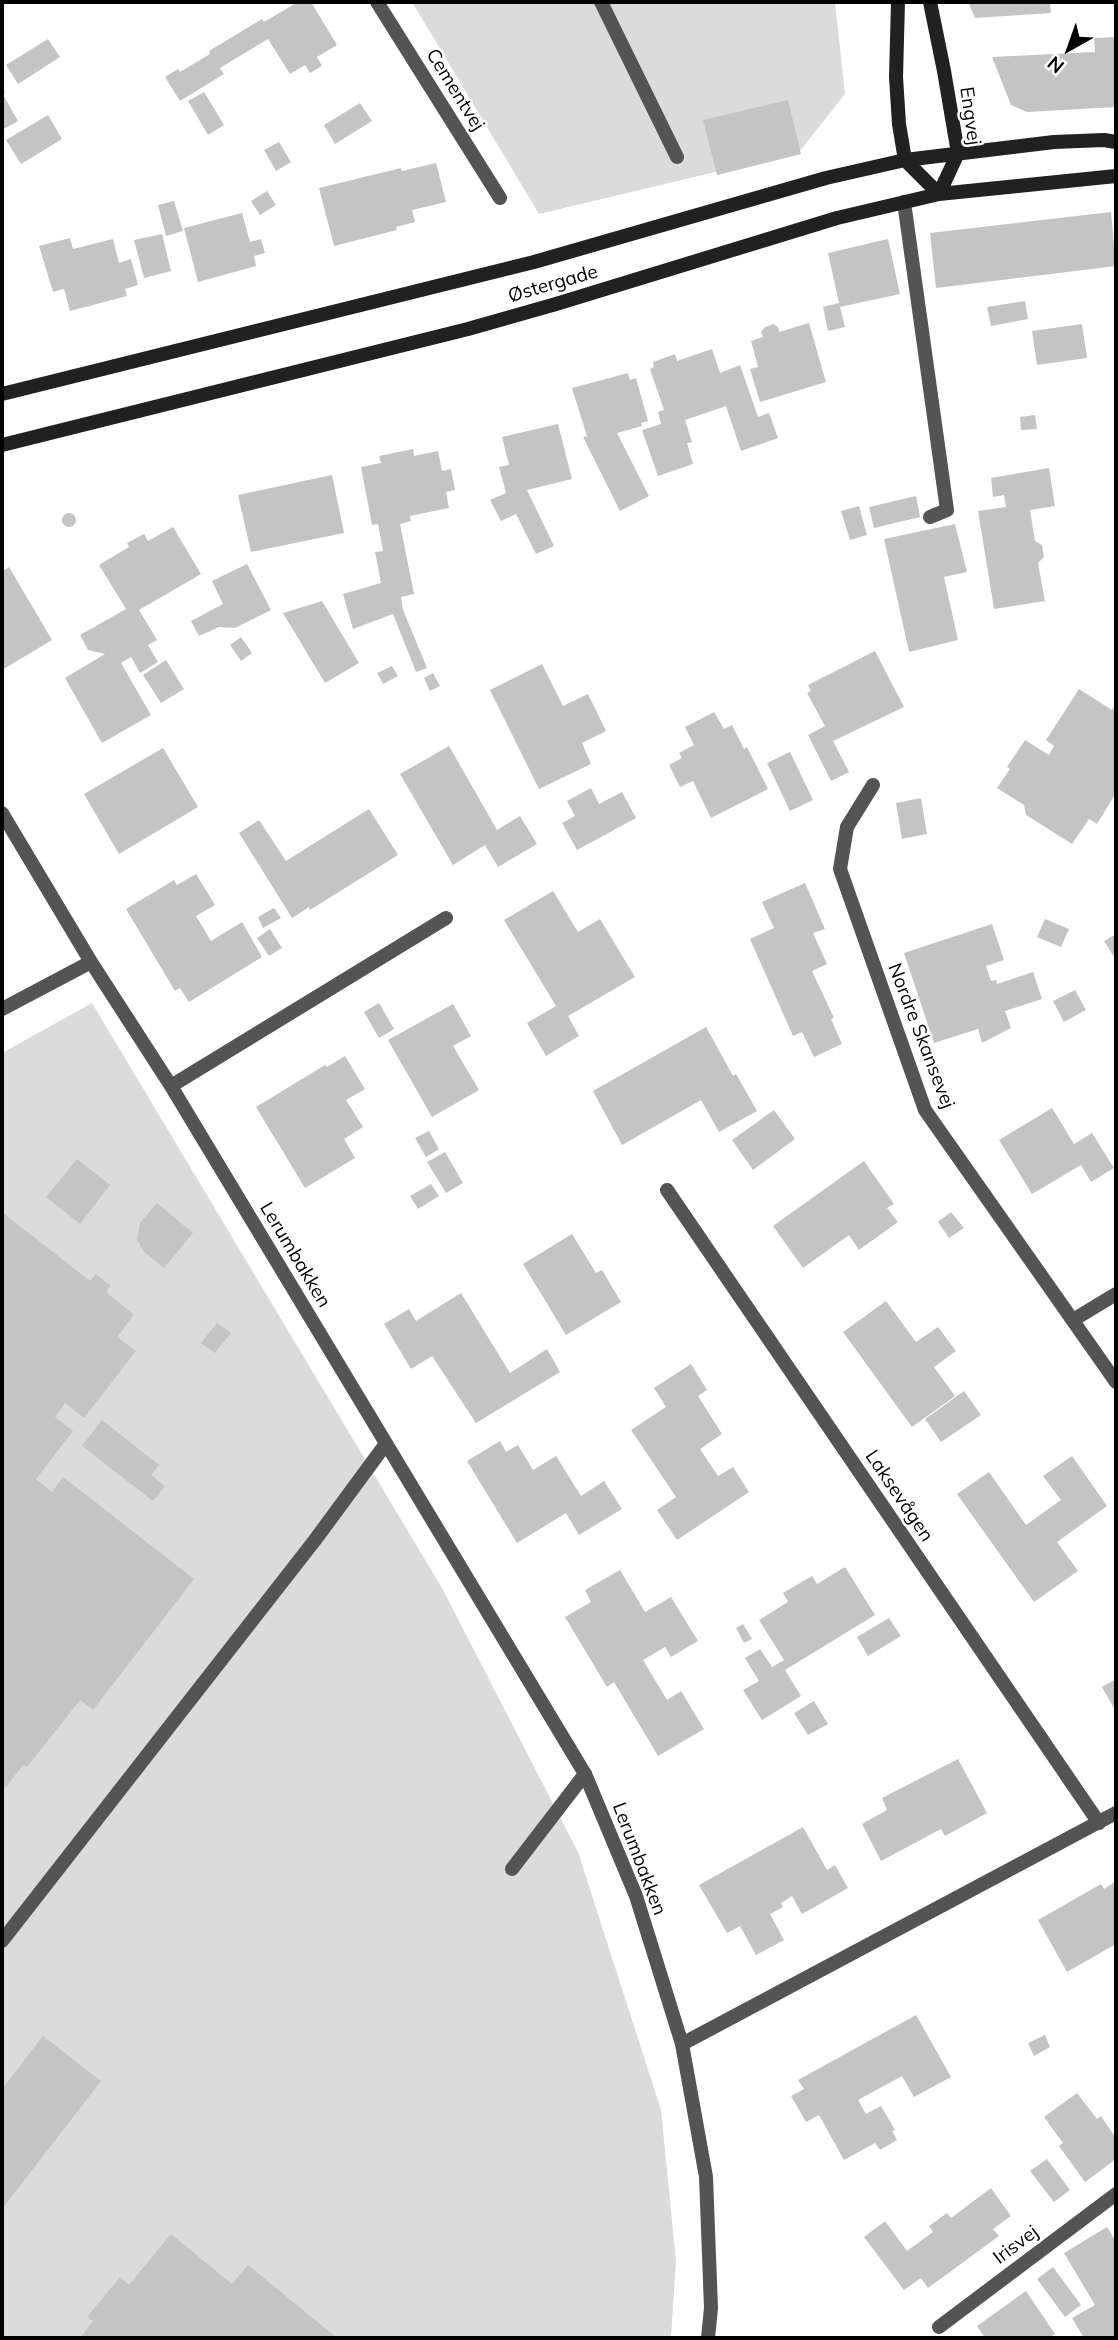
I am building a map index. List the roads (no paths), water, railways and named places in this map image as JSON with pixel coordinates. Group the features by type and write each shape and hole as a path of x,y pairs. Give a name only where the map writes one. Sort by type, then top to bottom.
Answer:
{"main road":[{"path":"898,2 896,77 905,160 939,194"},
{"name":"Engvej","path":"930,2 958,153 939,194"},
{"name":"Østergade","path":"2,394 534,262 826,178 905,160 1054,142 1116,142"},
{"name":"Østergade","path":"2,445 468,329 829,220 939,194 1116,176"}],"street":[{"name":"Cementvej","path":"377,2 500,198"},
{"path":"601,2 677,157"},
{"path":"904,202 947,510 930,517"},
{"name":"Nordre Skansevej","path":"873,785 847,827 839,869 925,1110 1116,1382"},
{"name":"Lerumbakken","path":"2,813 90,962 171,1086 585,1774 636,1896 682,2044 706,2177 711,2308 708,2338"},
{"path":"171,1086 446,918"},
{"path":"2,1009 90,962"},
{"name":"Laksevågen","path":"667,1190 1099,1823"},
{"path":"1073,1320 1116,1294"},
{"path":"2,1941 385,1445"},
{"path":"512,1869 585,1774"},
{"path":"682,2044 1116,1813"},
{"name":"Irisvej","path":"939,2327 1116,2194"}]}
